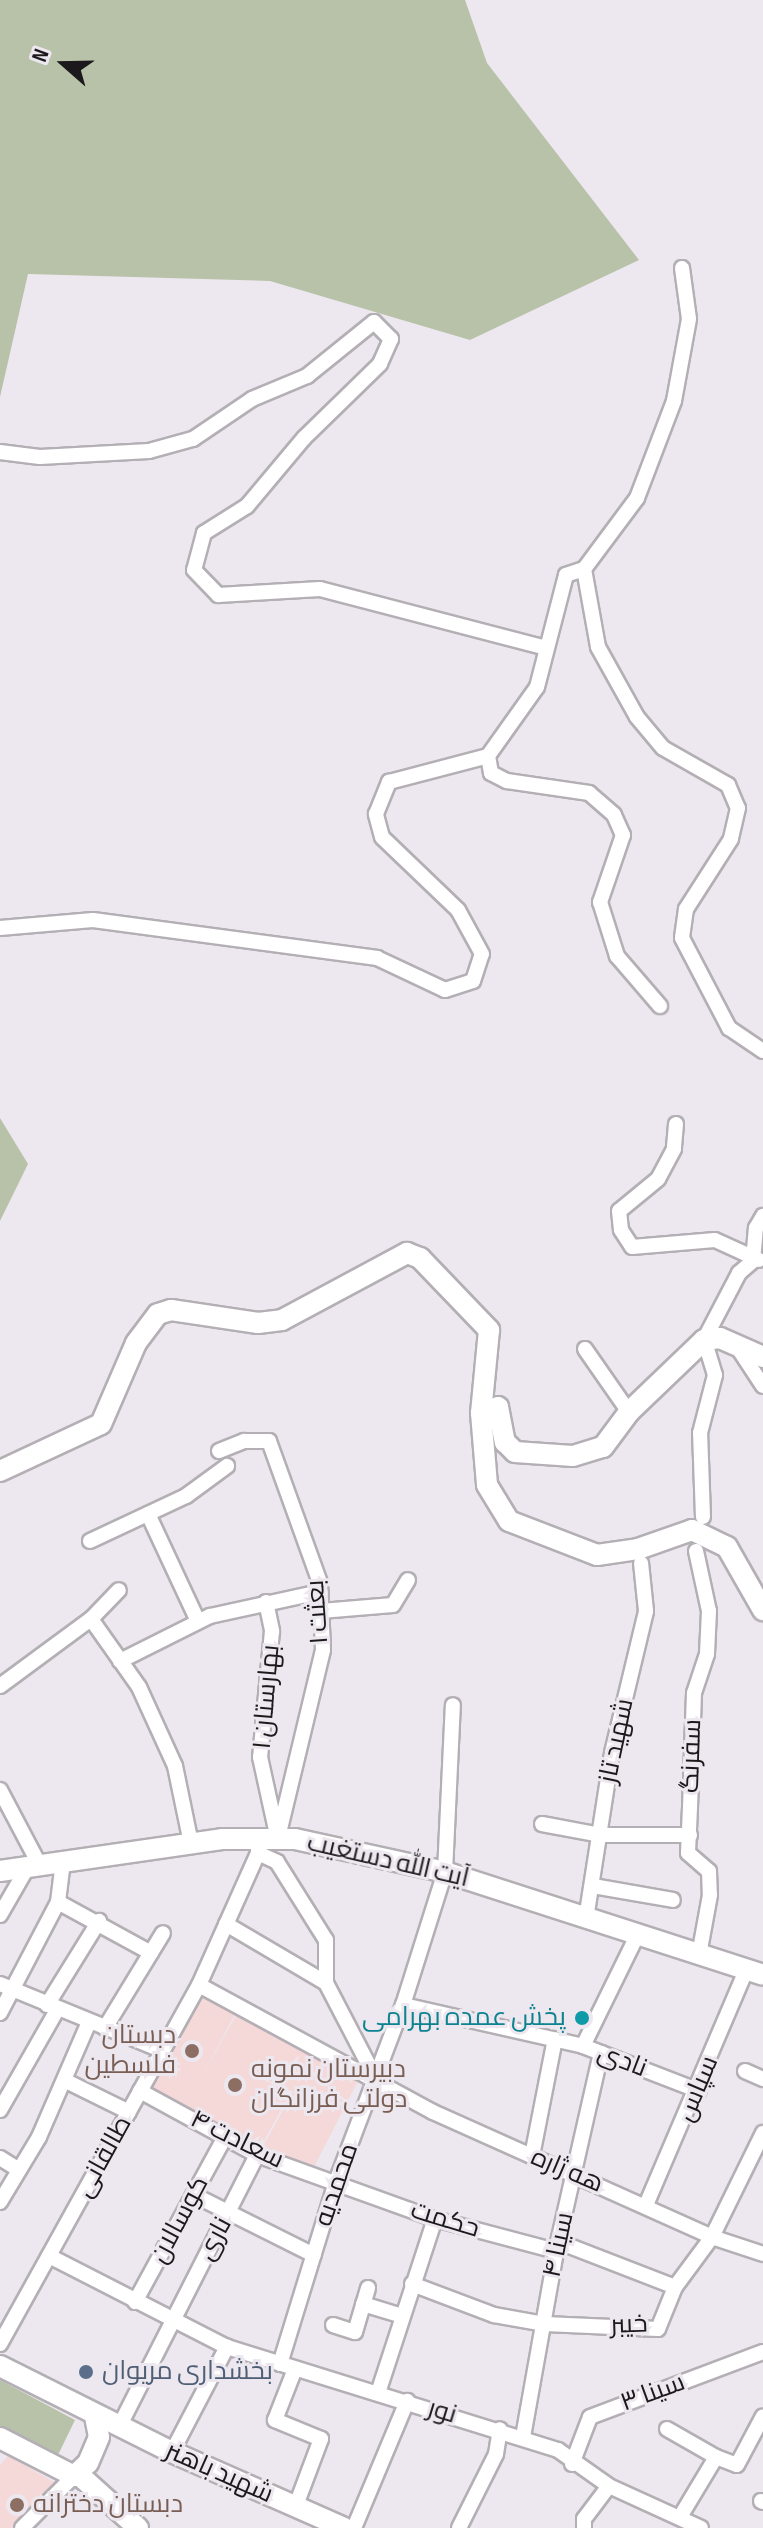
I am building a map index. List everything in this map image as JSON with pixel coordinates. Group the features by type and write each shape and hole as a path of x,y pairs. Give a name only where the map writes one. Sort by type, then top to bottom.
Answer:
{"street":[{"path":"0,928 93,920 377,958 445,990 473,981 482,954 458,910 382,837 376,814 389,782 488,756 537,687 566,575 584,569 637,498 674,401 689,319 682,268"},
{"path":"0,452 40,457 149,451 193,439 252,399 307,376 374,322 391,339 380,364 304,438 247,506 204,533 194,570 218,595 320,589 546,648"},
{"path":"584,569 598,647 637,717 663,748 728,785 738,808 731,839 686,909 682,938 729,1028 763,1051"},
{"path":"488,756 491,773 507,781 589,793 614,815 623,835 600,902 617,956 660,1006"},
{"path":"676,1124 674,1149 658,1179 619,1211 621,1230 632,1247 715,1240 758,1260"},
{"path":"758,1260 756,1228 763,1216"},
{"path":"0,1471 101,1424 136,1343 158,1314 171,1310 258,1323 282,1320 407,1253 420,1258 489,1330 487,1485 509,1521 597,1555 638,1549 692,1530 727,1547 763,1610"},
{"path":"490,1410 505,1442 515,1452 573,1456 603,1447 629,1412 704,1340 739,1273 758,1260"},
{"path":"704,1340 720,1338 763,1357"},
{"path":"703,1517 700,1433 715,1375 704,1340"},
{"path":"736,1345 763,1386"},
{"path":"585,1349 629,1412"},
{"name":"بعثت ۱","path":"219,1451 244,1441 269,1441 320,1592 323,1650 265,1843"},
{"path":"90,1541 186,1496 227,1466"},
{"path":"148,1514 198,1621"},
{"name":"سفرنگ","path":"696,1551 709,1611 707,1654 694,1693 688,1853 709,1871 710,1895 699,1955"},
{"name":"شهید تاز","path":"586,1919 612,1753 646,1611 641,1563"},
{"path":"321,1611 393,1605 408,1580"},
{"path":"0,1686 91,1619 119,1590"},
{"path":"120,1661 198,1621 266,1602 320,1592"},
{"name":"بهارستان ۱","path":"265,1843 260,1757 272,1631 266,1602"},
{"path":"91,1619 139,1687 175,1766 191,1843"},
{"name":"محمدیه","path":"280,2364 336,2182 403,2005 445,1872 453,1705"},
{"path":"0,1790 34,1867 0,1915"},
{"path":"542,1824 600,1835 690,1835"},
{"name":"آیت الله دستغیب","path":"0,1871 191,1843 265,1843 445,1872 755,1973"},
{"path":"265,1843 326,1940 326,1983 376,2079"},
{"name":"طالقانی","path":"0,2344 199,1985 265,1843"},
{"path":"0,2013 6,1987 58,1902 63,1863"},
{"path":"593,1886 673,1900"},
{"path":"58,1902 99,1921 151,1953"},
{"path":"0,2110 99,1921"},
{"path":"226,1924 326,1983"},
{"path":"105,2028 163,1933"},
{"path":"583,2046 637,1936"},
{"name":"سپاس","path":"646,2205 755,1973"},
{"name":"هه ژاره","path":"199,1985 433,2112 712,2237 763,2254"},
{"path":"6,1987 163,2051"},
{"name":"نادی","path":"403,2005 583,2046 699,2091"},
{"path":"0,2202 66,2081 89,2022"},
{"path":"532,2156 555,2039"},
{"name":"سینا ۴","path":"523,2437 558,2247 601,2053"},
{"path":"745,2071 763,2079"},
{"path":"66,2081 129,2112"},
{"name":"سعادت ۴","path":"140,2091 257,2155 336,2182"},
{"name":"خیبر","path":"545,2324 658,2329 675,2287 712,2237 763,2133"},
{"name":"کوسالان","path":"135,2302 225,2137"},
{"name":"ناری","path":"119,2427 257,2155"},
{"path":"0,2158 19,2170"},
{"name":"حکمت","path":"336,2182 435,2219 558,2247 675,2287"},
{"path":"194,2195 314,2255"},
{"path":"378,2393 400,2315 435,2219"},
{"name":"نور","path":"49,2256 172,2323 227,2347 500,2429 558,2450 572,2464 609,2486 701,2528"},
{"path":"412,2284 494,2315 545,2324"},
{"path":"333,2325 355,2332 368,2288"},
{"path":"363,2304 400,2315"},
{"path":"172,2452 227,2347"},
{"name":"سینا ۳","path":"572,2464 590,2417 763,2352"},
{"name":"شهید باهنر","path":"0,2366 95,2416 344,2528"},
{"path":"295,2369 275,2420 321,2439 295,2508"},
{"path":"354,2528 407,2401"},
{"path":"22,2528 75,2475 99,2437 95,2416"},
{"path":"667,2429 716,2457 737,2465 763,2416"},
{"path":"459,2528 496,2454 500,2429"},
{"path":"0,2438 75,2475 138,2528"},
{"path":"680,2517 716,2457"},
{"path":"584,2528 584,2519 609,2486"}],"shaded area":[{"name":"دبستان فلسطین","path":"202,1991 237,2010 184,2110 148,2092"},
{"path":"239,2010 278,2031 272,2044 278,2033 360,2077 310,2175 261,2150 293,2092 257,2075 290,2094 259,2150 183,2110"},
{"name":"دبستان دخترانه","path":"8,2456 54,2482 12,2528 0,2528 0,2465"}],"green space":[{"path":"0,0 465,0 487,63 639,260 470,340 270,281 28,274 0,397"},
{"path":"0,1118 28,1164 0,1221"},
{"path":"0,2380 75,2420 58,2455 0,2429"}],"place":[{"name":"پخش عمده بهرامی","path":"582,2018"},
{"name":"دبستان فلسطین","path":"192,2051"},
{"name":"دبیرستان نمونه دولتی فرزانگان","path":"235,2085"},
{"name":"بخشداری مریوان","path":"86,2372"},
{"name":"دبستان دخترانه","path":"17,2505"}]}
